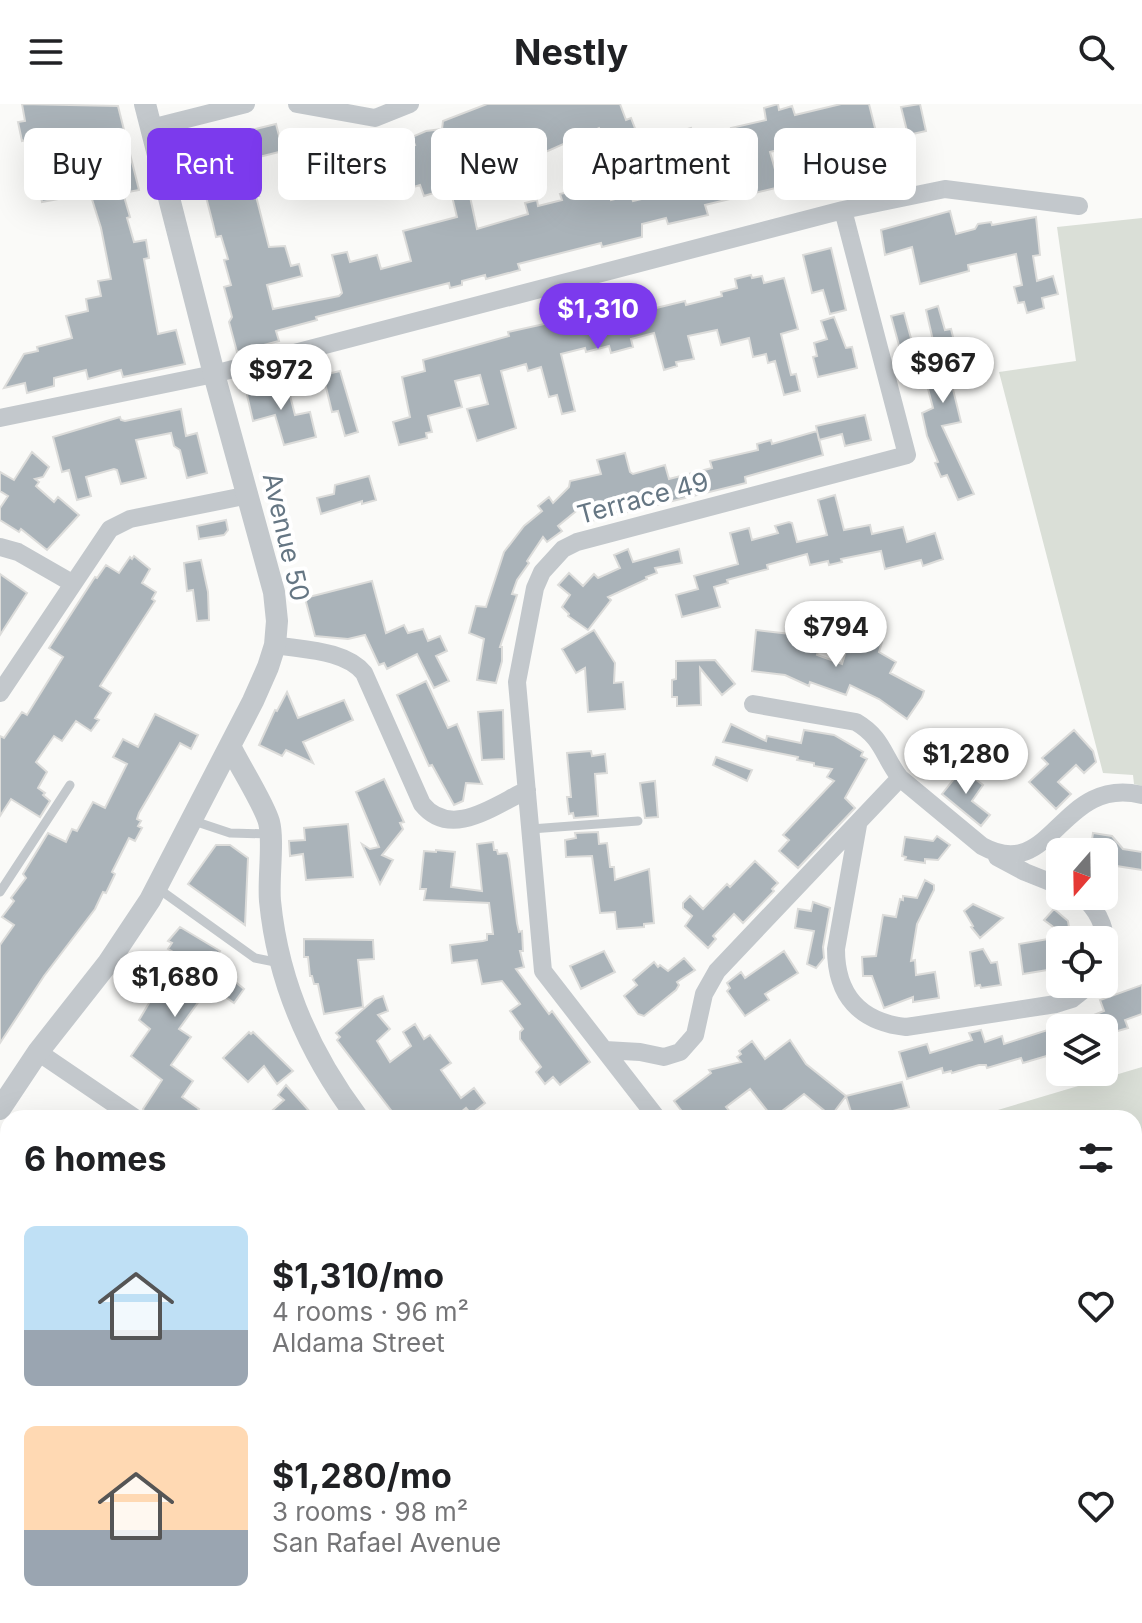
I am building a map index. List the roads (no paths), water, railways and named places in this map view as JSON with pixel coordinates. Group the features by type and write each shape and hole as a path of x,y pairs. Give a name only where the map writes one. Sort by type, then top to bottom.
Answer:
{"street":[{"name":"Avenue 50","path":"145,104 151,128"},
{"path":"151,128 246,104"},
{"path":"297,104 375,118 410,104"},
{"path":"0,418 214,374 843,210 945,189 1079,206"},
{"name":"Avenue 50","path":"0,1109 38,1052 108,963 156,887 253,701 275,645 277,621 274,592 169,200"},
{"name":"Terrace 49","path":"651,1110 543,971 517,682 535,588 551,560 577,542 907,455 843,210"},
{"path":"0,693 110,529 130,519 249,495"},
{"path":"0,547 18,552 72,583"},
{"path":"275,645 343,658 357,664 364,673 422,804 439,819 462,820 527,790"},
{"path":"753,704 856,722 879,740 900,778 982,846 1025,872 1046,880"},
{"path":"230,746 269,822 269,890 280,963 303,1031 353,1110"},
{"path":"605,1050 664,1057 680,1052 695,1035 704,994 717,971 900,778"},
{"path":"982,846 997,854 1023,854 1036,848 1088,801 1117,792 1142,795"},
{"path":"858,824 836,949 836,966 839,981 848,998 860,1010 890,1025 906,1027 1056,1004 1073,998"},
{"path":"38,1052 123,1110"}],"lane":[{"path":"0,892 70,785"},
{"path":"191,820 230,833 269,834"},
{"path":"531,829 638,821"},
{"path":"156,887 255,958 280,963"}]}
